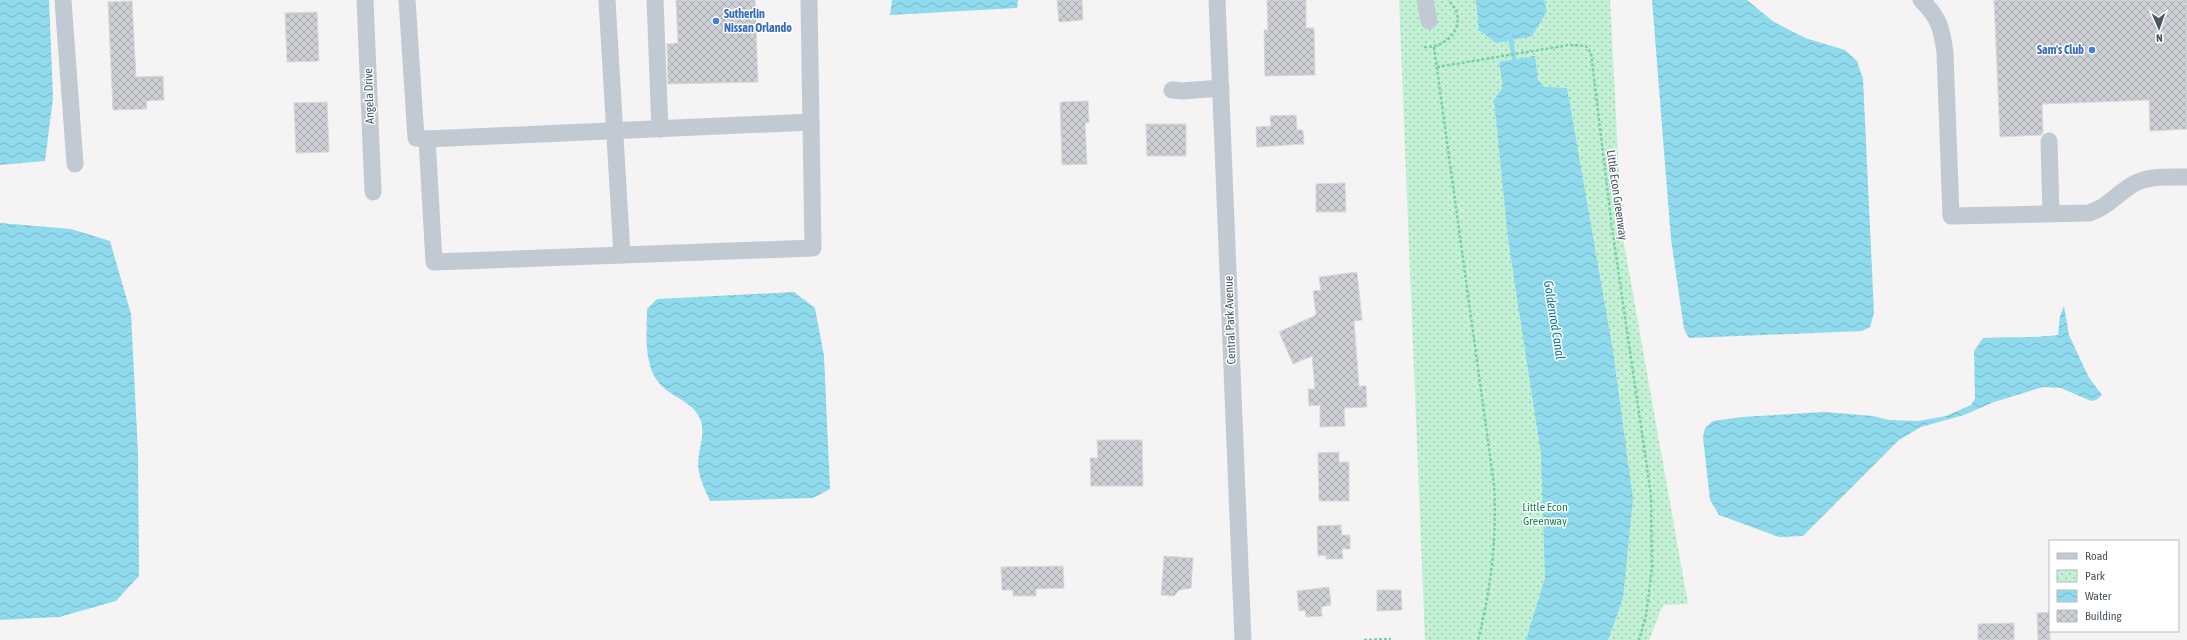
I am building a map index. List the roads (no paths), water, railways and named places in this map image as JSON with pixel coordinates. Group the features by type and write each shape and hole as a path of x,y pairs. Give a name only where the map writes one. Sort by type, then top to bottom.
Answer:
{"street":[{"path":"63,0 75,164"},
{"name":"Angela Drive","path":"365,0 373,192"},
{"path":"407,0 416,138 811,122"},
{"path":"607,0 622,255"},
{"path":"655,0 660,129"},
{"path":"427,138 434,262 813,248 809,0"},
{"name":"Central Park Avenue","path":"1217,0 1243,640"},
{"path":"1425,0 1428,21"},
{"path":"1921,0 1933,11 1942,29 1951,216 2090,212 2101,209 2130,186 2147,178 2187,176"},
{"path":"1172,90 1182,91 1221,88"},
{"path":"2049,141 2052,213"}],"water":[{"path":"0,0 49,0 53,98 45,161 0,165"},
{"path":"892,0 1018,0 1017,8 890,15"},
{"path":"1476,0 1544,0 1547,11 1532,36 1496,43 1479,30"},
{"path":"1652,0 1747,0 1774,22 1805,38 1845,50 1857,61 1863,79 1874,313 1870,327 1862,331 1689,338 1684,329 1671,239"},
{"path":"1535,56 1538,80 1545,87 1567,88 1613,351 1633,499 1623,598 1608,640 1526,640 1545,578 1541,454 1508,239 1494,100 1503,87 1499,62"},
{"path":"0,223 71,229 110,241 131,314 138,453 139,576 116,601 59,617 0,620"},
{"path":"794,292 815,308 824,356 830,489 813,498 710,501 701,479 698,466 702,434 701,421 698,414 688,404 669,392 659,383 650,367 647,348 647,309 657,299"},
{"path":"2064,306 2069,335 2088,376 2102,395 2096,400 2091,401 2061,388 2043,387 1994,402 1964,415 1921,427 1899,440 1803,536 1779,537 1719,515 1710,500 1703,437 1705,428 1713,421 1742,417 1824,412 1873,416 1889,420 1918,421 1946,416 1971,405 1975,399 1974,351 1983,338 2058,335 2060,316"}],"waterway":[{"name":"Goldenrod Canal","path":"1510,35 1515,64"}],"place":[{"name":"Sutherlin Nissan Orlando","path":"716,21"},
{"name":"Sam's Club","path":"2092,50"}],"park label":[{"name":"Little Econ Greenway","path":"1545,514"}]}
